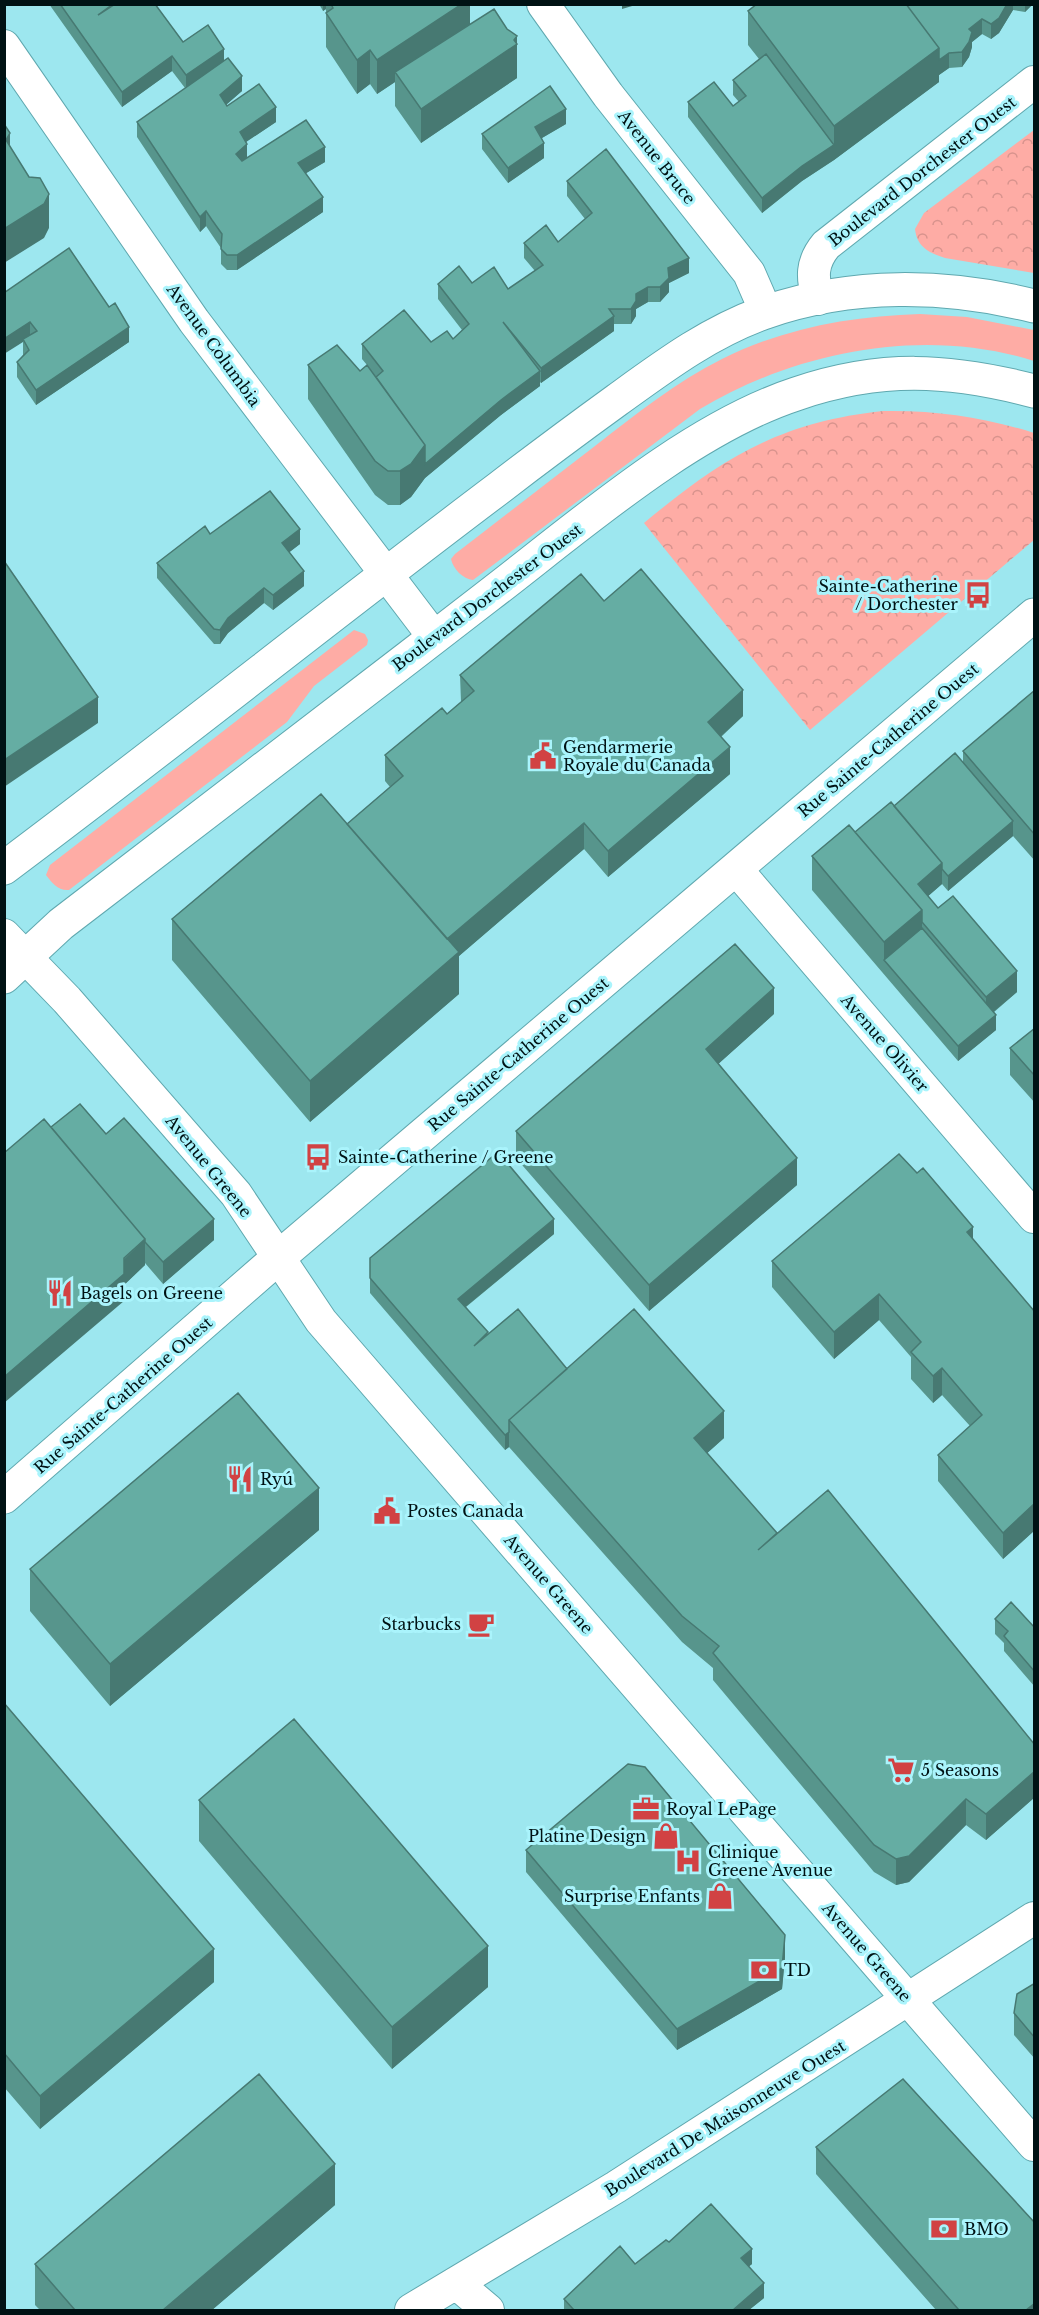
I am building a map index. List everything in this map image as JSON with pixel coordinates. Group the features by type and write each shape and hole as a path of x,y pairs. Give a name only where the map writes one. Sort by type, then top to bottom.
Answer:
{"main road":[{"path":"4,868 385,573 677,356 723,330 766,312 858,292 913,289 957,291 1035,306"},
{"name":"Boulevard Dorchester Ouest","path":"12,957 61,924 434,637 666,463 726,425 776,401 847,379 900,372 968,376 1035,391"},
{"name":"Rue Sainte-Catherine Ouest","path":"4,1497 279,1257 1035,615"}],"street":[{"name":"Avenue Bruce","path":"543,4 608,95 748,273 766,312"},
{"name":"Avenue Columbia","path":"4,46 194,321 434,637"},
{"name":"Boulevard Dorchester Ouest","path":"818,299 813,276 814,268 816,259 826,245 1035,82"},
{"name":"Avenue Olivier","path":"736,869 1035,1216"},
{"name":"Avenue Greene","path":"12,957 67,1000 236,1194 321,1321 1035,2145"},
{"name":"Boulevard De Maisonneuve Ouest","path":"411,2310 616,2187 870,2026 908,1999 948,1976 1035,1918"},
{"path":"456,2283 488,2310"}],"green space":[{"path":"1034,130 1034,273 945,258 921,245 915,229 924,213"},
{"path":"920,314 967,317 1034,330 1034,361 992,351 949,346 906,346 862,350 819,359 778,372 700,409 473,580 462,576 454,566 451,559 455,554 641,410 705,368 746,348 794,332 844,321"},
{"path":"883,411 960,416 1034,433 1034,540 810,730 644,523 700,480 754,447 813,424 846,416"},
{"path":"354,630 365,634 368,640 367,645 314,686 287,722 69,890 58,888 46,875 50,865"}],"building":[{"path":"60,4 113,4 98,15 115,4 155,4 183,42 208,25 224,49 186,75 172,56 122,92"},
{"path":"331,4 462,4 377,60 370,50 357,60 326,13 333,8"},
{"path":"757,4 906,4 939,48 834,126 748,11"},
{"path":"906,4 1007,4 999,18 991,24 982,19 969,29 972,32 969,42 962,52 949,53 939,60 939,48"},
{"path":"494,9 507,29 517,36 514,40 517,44 421,109 395,72"},
{"path":"766,54 834,145 802,166 762,198 688,102 714,82 733,106 746,96 733,80"},
{"path":"228,58 242,76 220,95 227,106 259,84 276,107 240,132 247,144 236,154 242,161 306,120 325,147 298,163 323,197 237,255 227,255 221,249 222,234 206,211 200,217 137,122"},
{"path":"550,86 566,109 535,127 544,143 508,168 482,134"},
{"path":"4,124 10,133 6,140 29,177 40,178 49,194 44,204 4,229"},
{"path":"606,149 689,258 668,268 669,278 660,287 648,287 636,294 636,301 631,309 609,309 614,316 541,368 503,322 540,371 501,400 425,464 425,445 376,377 383,371 362,344 404,310 431,342 447,331 453,339 469,324 438,284 459,266 472,283 494,267 508,289 543,265 524,243 546,225 558,242 592,213 567,181"},
{"path":"69,248 109,307 115,303 129,327 36,390 17,362 29,350 23,339 37,331 30,322 4,339 4,293"},
{"path":"337,345 360,371 367,365 425,445 411,464 400,471 388,471 375,461 308,365"},
{"path":"270,491 300,529 282,543 304,571 273,595 264,588 228,618 220,630 214,629 157,563 205,526 210,534"},
{"path":"4,561 98,697 4,760"},
{"path":"641,569 743,690 708,722 730,747 608,851 584,823 447,939 347,824 403,776 385,755 442,708 447,714 474,691 460,675 581,574 604,601"},
{"path":"1035,690 1035,835 963,751"},
{"path":"955,753 1013,821 948,876 942,869 942,863 894,806"},
{"path":"321,794 459,952 310,1081 172,919"},
{"path":"891,802 942,863 918,884 938,908 953,896 1017,971 986,997 922,922 922,910 855,832"},
{"path":"849,825 922,910 884,942 812,856"},
{"path":"922,928 996,1015 958,1046 884,960"},
{"path":"735,944 774,988 706,1049 797,1158 649,1285 516,1131"},
{"path":"1035,1028 1035,1076 1010,1048"},
{"path":"80,1104 106,1134 124,1118 214,1219 163,1262 51,1127"},
{"path":"44,1119 145,1239 124,1258 124,1274 4,1377 4,1153"},
{"path":"498,1152 554,1219 458,1299 488,1332 474,1346 518,1309 567,1369 509,1420 509,1432 505,1435 370,1278 370,1258"},
{"path":"899,1154 917,1173 923,1168 973,1227 967,1232 1035,1312 1035,1503 1003,1533 938,1455 982,1415 942,1368 933,1376 911,1352 921,1342 879,1294 834,1332 772,1261"},
{"path":"634,1309 724,1411 694,1438 777,1533 758,1550 828,1490 1035,1745 1035,1771 986,1814 966,1799 909,1856 896,1859 874,1845 713,1653 719,1646 682,1616 509,1420"},
{"path":"238,1393 319,1488 110,1664 30,1569"},
{"path":"1011,1602 1035,1628 1035,1672 1004,1636 1008,1631 995,1619"},
{"path":"4,1703 214,1949 40,2096 4,2053"},
{"path":"294,1719 488,1946 392,2027 199,1800"},
{"path":"628,1764 645,1767 785,1935 782,1968 677,2029 526,1850"},
{"path":"1035,1983 1035,2038 1014,2013 1017,1994"},
{"path":"259,2074 335,2164 163,2310 75,2310 35,2264"},
{"path":"903,2079 1035,2223 1035,2303 1026,2310 959,2310 816,2147"},
{"path":"711,2204 752,2249 741,2258 764,2283 733,2310 574,2310 564,2299 620,2246 635,2264 666,2240 669,2242"}],"place":[{"name":"Sainte-Catherine / Dorchester","path":"978,595"},
{"name":"Gendarmerie Royale du Canada","path":"543,756"},
{"name":"Sainte-Catherine / Greene","path":"318,1157"},
{"name":"Bagels on Greene","path":"60,1293"},
{"name":"Ryú","path":"240,1479"},
{"name":"Postes Canada","path":"387,1511"},
{"name":"Starbucks","path":"481,1624"},
{"name":"5 Seasons","path":"901,1770"},
{"name":"Royal LePage","path":"646,1809"},
{"name":"Platine Design","path":"666,1836"},
{"name":"Clinique Greene Avenue","path":"688,1861"},
{"name":"Surprise Enfants","path":"720,1896"},
{"name":"TD","path":"764,1970"},
{"name":"BMO","path":"944,2229"}]}
